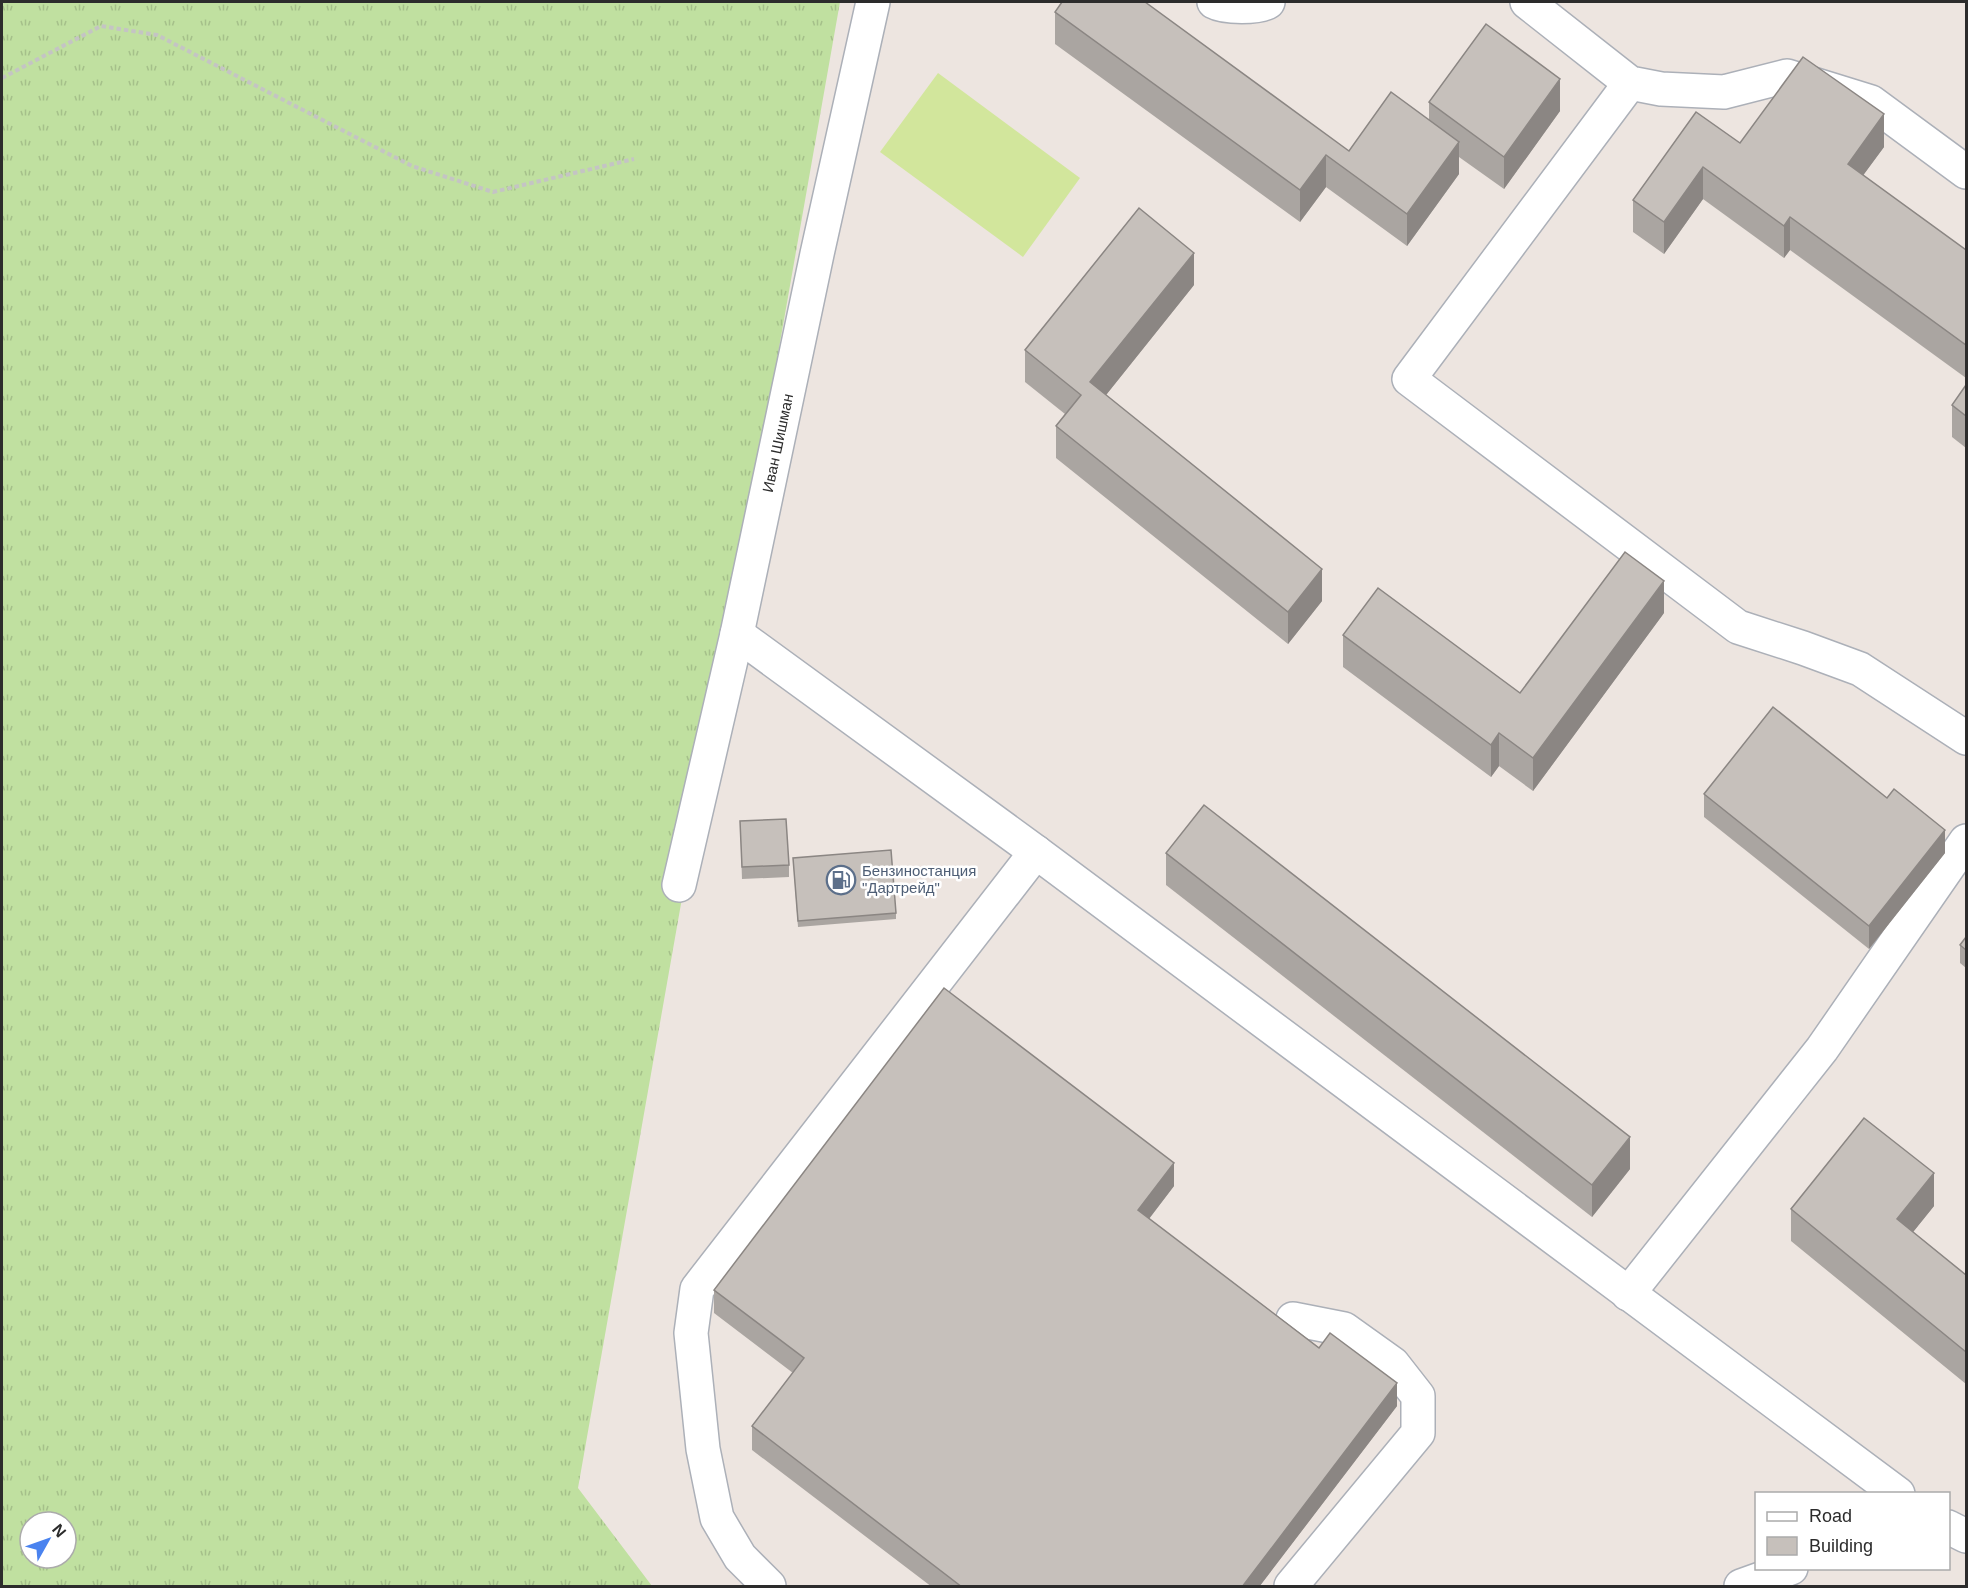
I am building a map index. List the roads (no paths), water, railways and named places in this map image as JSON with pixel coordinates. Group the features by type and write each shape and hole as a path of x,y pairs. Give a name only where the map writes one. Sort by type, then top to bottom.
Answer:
{"street":[{"name":"Иван Шишман","path":"679,885 737,634 873,2"},
{"path":"1214,2 1221,5 1263,6 1268,2"},
{"path":"1527,2 1630,83 1661,89 1724,92 1786,76 1871,102 1966,172"},
{"path":"1630,83 1409,379 1738,627 1860,669 1966,738"},
{"path":"737,634 1036,852 1895,1492"},
{"path":"1628,1294 1822,1049 1966,841"},
{"path":"769,1587 740,1557 717,1518 703,1449 691,1333 697,1289 1036,852"},
{"path":"1291,1587 1418,1433 1418,1396 1393,1364 1344,1329 1293,1319"},
{"path":"1950,1528 1966,1536"},
{"path":"1741,1587 1788,1570"}],"place":[{"name":"Бензиностанция \"Дартрейд\"","path":"841,880"}]}
